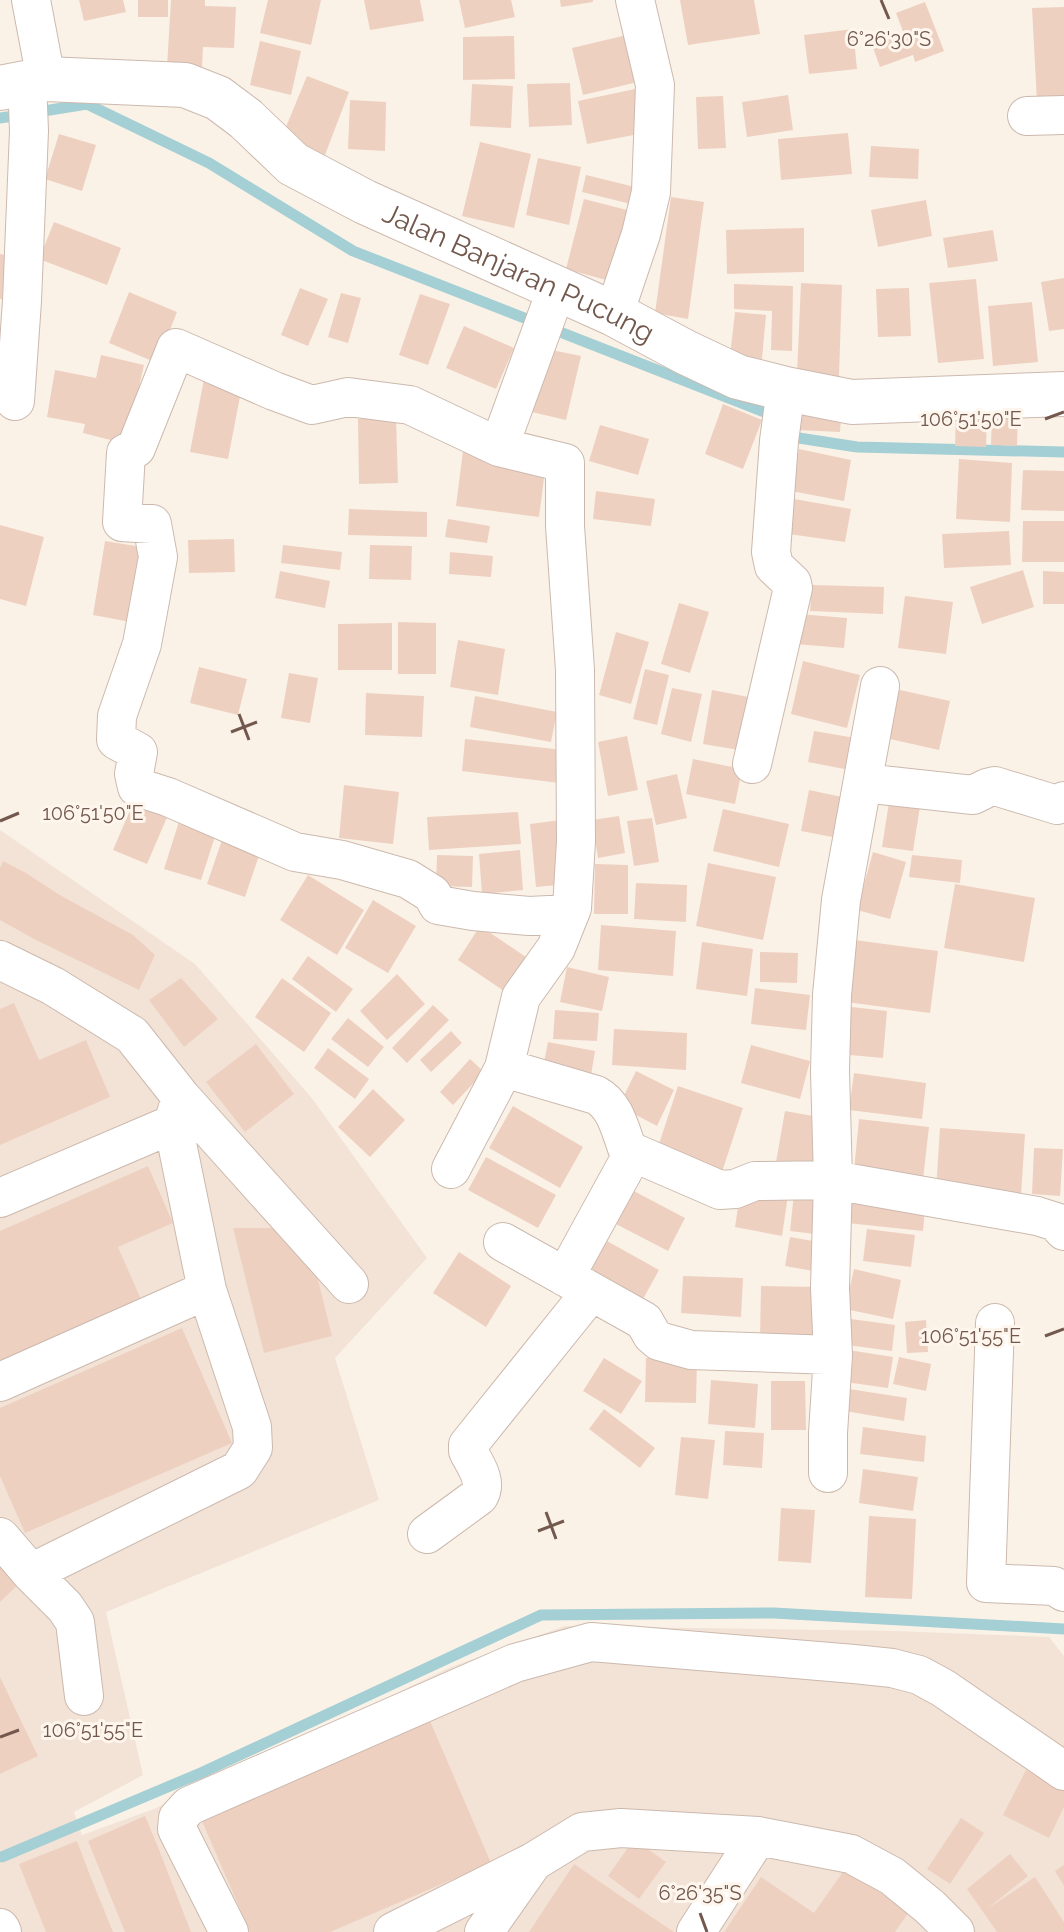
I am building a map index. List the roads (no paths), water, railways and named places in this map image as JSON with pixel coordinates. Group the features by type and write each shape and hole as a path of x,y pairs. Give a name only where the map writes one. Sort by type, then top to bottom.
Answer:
{"street":[{"path":"15,401 22,301 31,0"},
{"path":"614,314 641,234 651,192 655,85 635,0"},
{"name":"Jalan Banjaran Pucung","path":"26,96 185,85 218,98 246,119 293,164 365,202 614,314 738,377 781,419 852,402 1064,394"},
{"path":"1027,116 1064,115"},
{"path":"499,447 557,288"},
{"path":"451,1169 504,1068 521,997 556,948 572,908 576,841 575,670 565,526 565,463 499,447 410,405 348,397 312,405 176,348 136,448 126,453 122,522 152,524 158,557 142,644 117,716 116,740 138,752 134,774 137,787 168,797 295,852 342,860 408,879 432,894 438,905 529,916 569,914"},
{"path":"752,764 793,588 772,560 781,419"},
{"path":"828,1473 833,1355 830,1288 832,995 841,900 880,686"},
{"path":"863,783 973,795 995,786 1057,805 1064,801"},
{"path":"0,960 53,986 132,1035 177,1110 349,1284"},
{"path":"504,1068 605,1099 627,1148 633,1153 720,1190 735,1189 755,1181 833,1180 1037,1216 1056,1222 1064,1231"},
{"path":"0,1198 177,1110"},
{"path":"31,1573 239,1470 253,1448 252,1427 207,1290 177,1110"},
{"path":"427,1534 483,1490 483,1482 468,1445 578,1284 633,1153"},
{"path":"503,1242 644,1321 652,1335 672,1346 691,1350 833,1355"},
{"path":"0,1382 207,1290"},
{"path":"995,1323 986,1583 1054,1586 1064,1592"},
{"path":"0,1537 65,1607 75,1622 84,1696"},
{"path":"229,1932 177,1829 178,1818 189,1806 515,1663 591,1642 854,1664 919,1675 943,1688 1064,1771"},
{"path":"393,1932 533,1862 582,1832 621,1828 758,1836 851,1854 892,1876 933,1924"},
{"path":"696,1932 758,1836"},
{"path":"484,1932 533,1862"}],"waterway":[{"path":"0,118 87,104 209,163 353,251 767,413 770,421"},
{"path":"786,436 857,447 1064,452"},
{"path":"2,1857 203,1772 541,1615 774,1613 1064,1629"}]}
